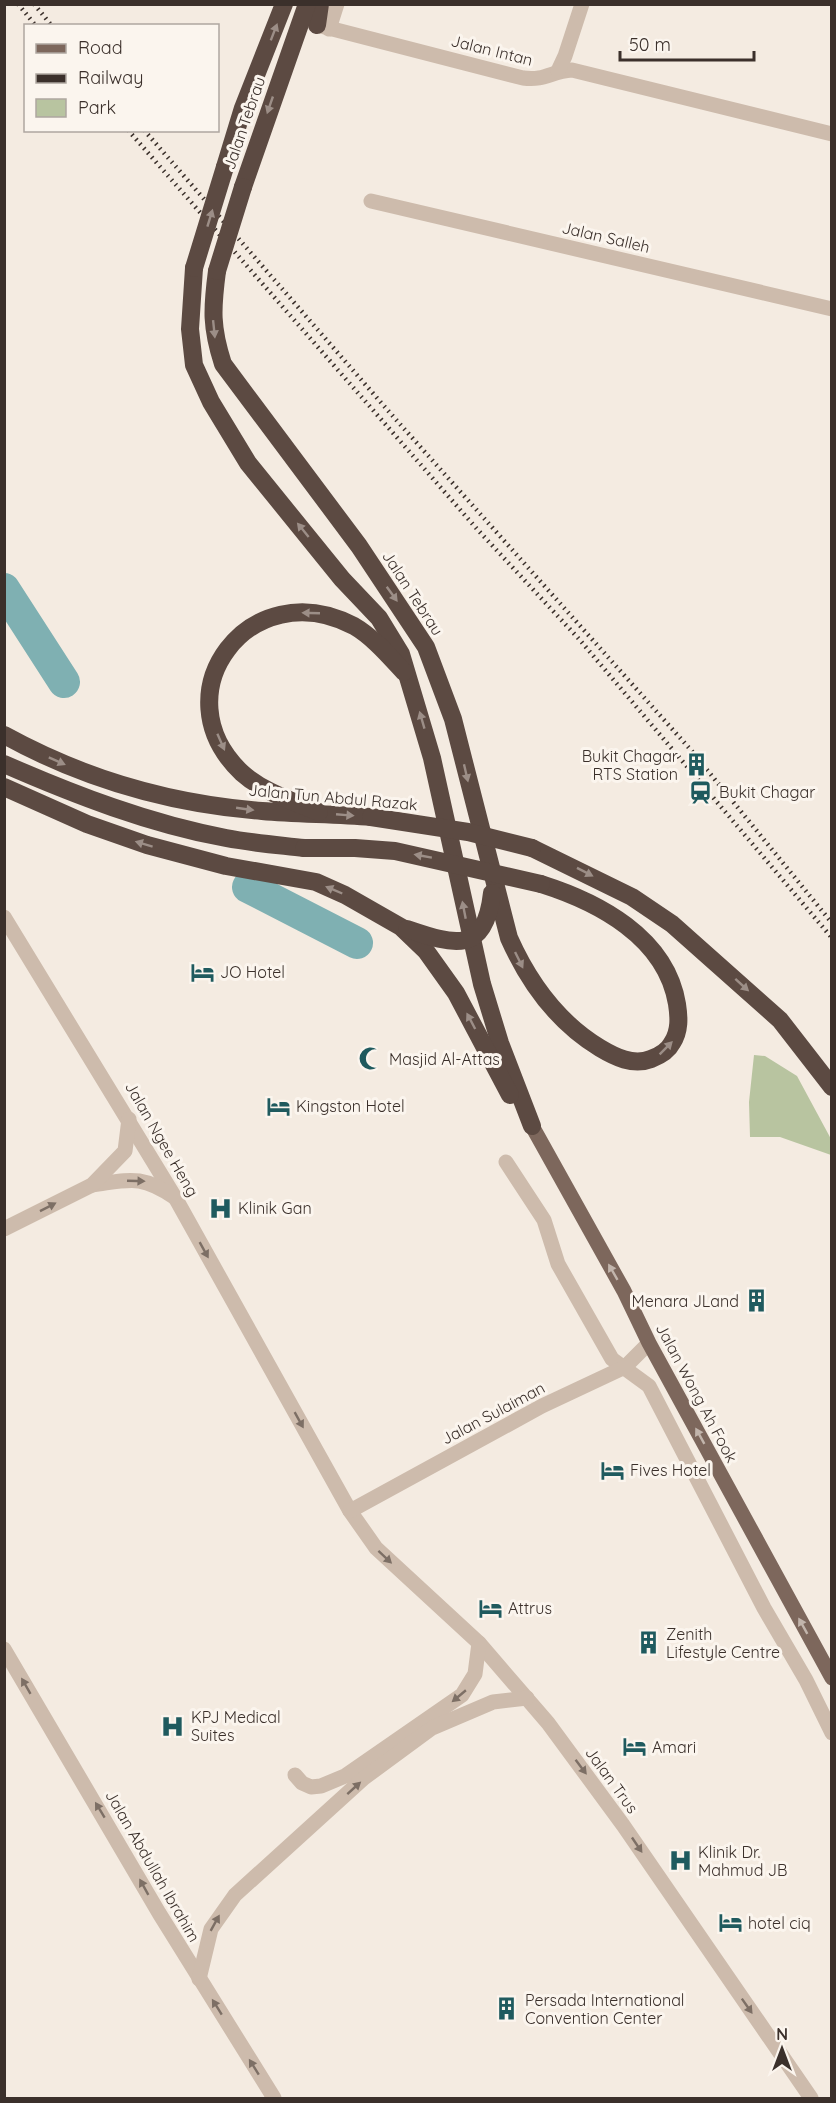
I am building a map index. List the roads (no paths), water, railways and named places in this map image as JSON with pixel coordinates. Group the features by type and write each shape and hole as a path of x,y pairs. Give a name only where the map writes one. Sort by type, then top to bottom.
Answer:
{"highway":[{"name":"Jalan Tebrau","path":"284,4 243,108 194,268 190,329 194,365 211,402 248,464 392,635 423,719 444,808 470,939 500,1043 532,1126"},
{"name":"Jalan Tebrau","path":"4,764 75,793 153,819 226,838 304,848 355,848 429,856 541,884 579,896 632,930 659,958 673,990 679,1018 672,1044 660,1055 642,1062 617,1058 568,1027 522,968 509,938 494,882 453,719 426,647 359,546 223,364 213,334 212,304 217,271 243,187 307,4"},
{"path":"320,4 323,27"},
{"path":"318,812 273,793 242,773 223,748 212,720 210,687 219,660 237,637 261,620 286,612 321,613 355,627 378,645 409,678"},
{"name":"Jalan Tun Abdul Razak","path":"4,735 80,771 154,795 262,811 318,812 371,817 468,832 532,848 632,897 672,924 780,1020 831,1087"},
{"path":"4,787 87,824 147,845 226,866 316,882 345,895 401,927 426,951 456,993 509,1094 532,1126"},
{"path":"401,927 456,942 470,939 490,916 494,882"}],"main road":[{"name":"Jalan Wong Ah Fook","path":"532,1126 624,1291 649,1343 831,1678"}],"street":[{"path":"323,27 337,4"},
{"path":"558,70 582,4"},
{"name":"Jalan Intan","path":"323,27 523,78 540,80 558,70 572,70 831,134"},
{"name":"Jalan Salleh","path":"371,201 831,309"},
{"name":"Jalan Ngee Heng","path":"4,917 176,1199 350,1511"},
{"path":"92,1185 125,1151 129,1119"},
{"path":"506,1162 544,1220 558,1264 609,1355 649,1386 764,1608 806,1680 831,1733"},
{"path":"4,1229 92,1185 131,1180 148,1181 176,1199"},
{"name":"Jalan Sulaiman","path":"350,1511 542,1406 626,1367 649,1343"},
{"name":"Jalan Trus","path":"350,1511 376,1548 478,1643 527,1698 604,1797 811,2098"},
{"path":"295,1775 302,1784 311,1787 321,1786 345,1776 462,1695 475,1674 478,1643"},
{"name":"Jalan Abdullah Ibrahim","path":"4,1649 199,1979 274,2098"},
{"path":"199,1979 211,1929 235,1895 364,1778 432,1728 493,1702 527,1698"}],"waterway":[{"path":"4,589 64,682"},
{"path":"248,887 357,943"}],"railway":[{"path":"18,4 34,24"},
{"path":"34,4 50,24"},
{"path":"130,132 477,529 579,639 832,938"},
{"path":"146,132 391,414 690,749 832,923"}],"place":[{"name":"Bukit Chagar RTS Station","path":"696,765"},
{"name":"Bukit Chagar","path":"701,792"},
{"name":"JO Hotel","path":"202,972"},
{"name":"Masjid Al-Attas","path":"371,1059"},
{"name":"Kingston Hotel","path":"278,1106"},
{"name":"Klinik Gan","path":"220,1208"},
{"name":"Menara JLand","path":"757,1301"},
{"name":"Fives Hotel","path":"612,1470"},
{"name":"Attrus","path":"490,1608"},
{"name":"Zenith Lifestyle Centre","path":"648,1643"},
{"name":"KPJ Medical Suites","path":"173,1726"},
{"name":"Amari","path":"634,1747"},
{"name":"Klinik Dr. Mahmud JB","path":"680,1861"},
{"name":"hotel ciq","path":"730,1923"},
{"name":"Persada International Convention Center","path":"507,2009"}]}
